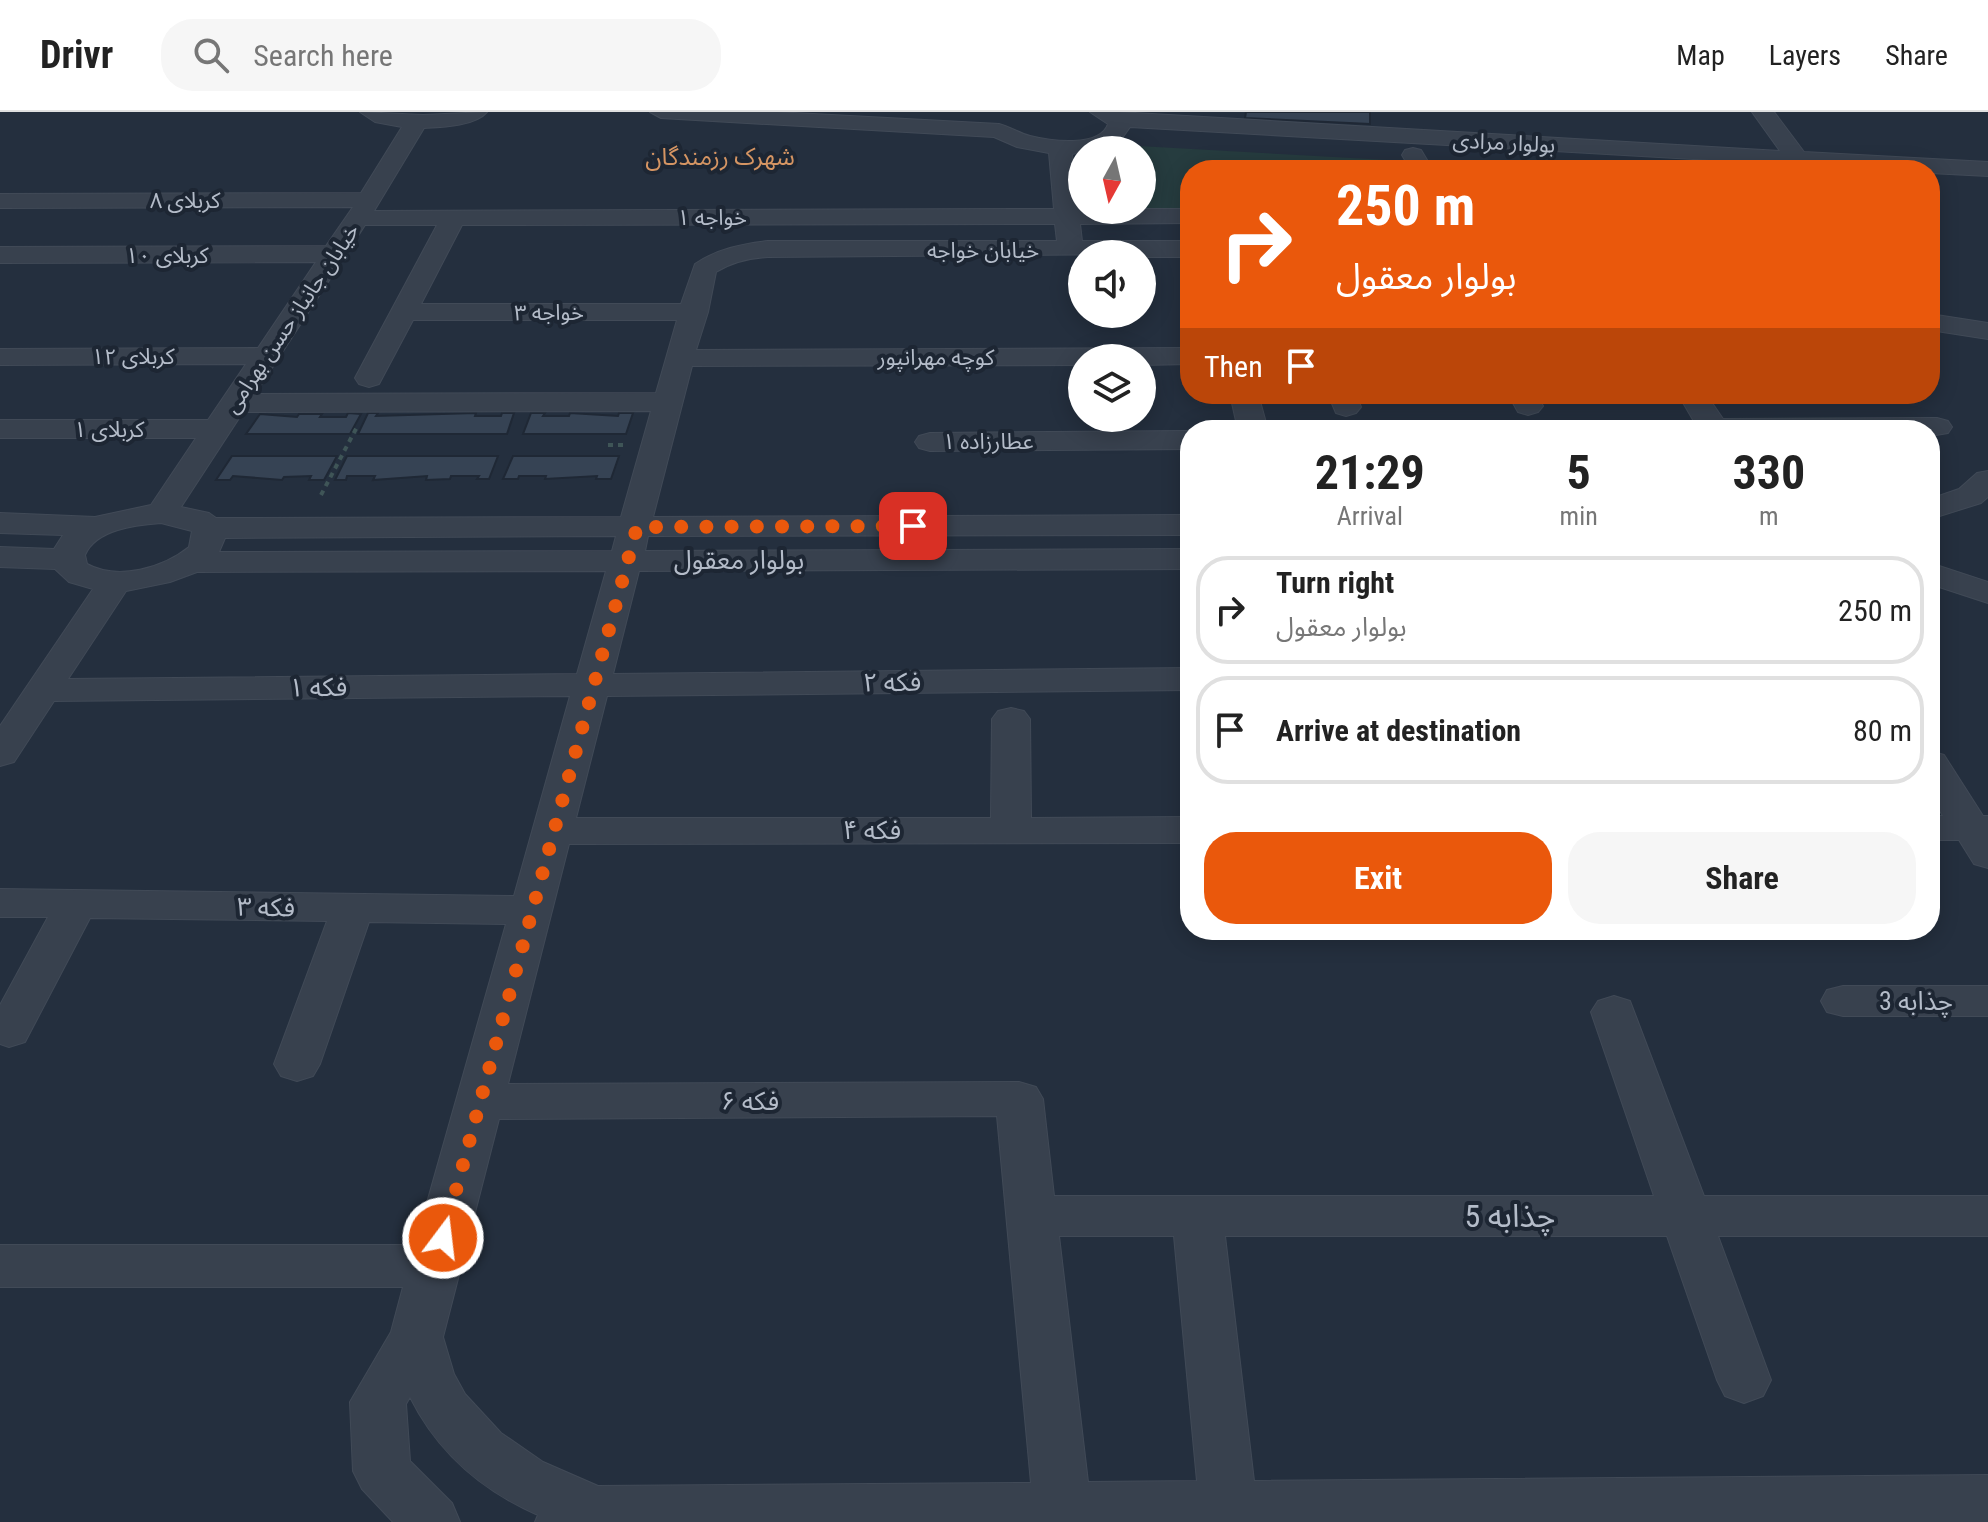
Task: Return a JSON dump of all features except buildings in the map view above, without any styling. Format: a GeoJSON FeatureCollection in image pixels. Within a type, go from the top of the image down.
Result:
{"type":"FeatureCollection","features":[{"type":"Feature","properties":{"kind":"street"},"geometry":{"type":"LineString","coordinates":[[371,112],[390,119],[417,121],[447,119],[476,112]]}},
{"type":"Feature","properties":{"kind":"street"},"geometry":{"type":"LineString","coordinates":[[661,112],[1007,119]]}},
{"type":"Feature","properties":{"kind":"street"},"geometry":{"type":"LineString","coordinates":[[968,112],[1007,119],[1028,144],[1060,147],[1090,145],[1110,123]]}},
{"type":"Feature","properties":{"kind":"street"},"geometry":{"type":"LineString","coordinates":[[1763,112],[1792,160]]}},
{"type":"Feature","properties":{"kind":"street","name":"خیابان جانباز حسن بهرامی"},"geometry":{"type":"LineString","coordinates":[[161,513],[364,209],[417,121]]}},
{"type":"Feature","properties":{"kind":"street","name":"بولوار مرادی"},"geometry":{"type":"LineString","coordinates":[[1110,123],[1727,160]]}},
{"type":"Feature","properties":{"kind":"street","name":"بولوار مرادی"},"geometry":{"type":"LineString","coordinates":[[1110,123],[1402,160]]}},
{"type":"Feature","properties":{"kind":"street","name":"خیابان خواجه"},"geometry":{"type":"LineString","coordinates":[[1060,147],[1069,240]]}},
{"type":"Feature","properties":{"kind":"street","name":"بولوار مرادی"},"geometry":{"type":"LineString","coordinates":[[1940,168],[1988,169]]}},
{"type":"Feature","properties":{"kind":"street"},"geometry":{"type":"LineString","coordinates":[[1940,185],[1988,188]]}},
{"type":"Feature","properties":{"kind":"street","name":"کربلای ۸"},"geometry":{"type":"LineString","coordinates":[[0,201],[364,209]]}},
{"type":"Feature","properties":{"kind":"street","name":"خواجه ۱"},"geometry":{"type":"LineString","coordinates":[[364,209],[453,218],[1180,216]]}},
{"type":"Feature","properties":{"kind":"street"},"geometry":{"type":"LineString","coordinates":[[369,378],[453,218]]}},
{"type":"Feature","properties":{"kind":"street","name":"خیابان خواجه"},"geometry":{"type":"LineString","coordinates":[[431,1522],[382,1471],[378,1402],[416,1337],[703,280],[733,265],[794,251],[1068,249]]}},
{"type":"Feature","properties":{"kind":"street"},"geometry":{"type":"LineString","coordinates":[[1156,249],[1180,249]]}},
{"type":"Feature","properties":{"kind":"street","name":"کربلای ۱۰"},"geometry":{"type":"LineString","coordinates":[[0,255],[334,254]]}},
{"type":"Feature","properties":{"kind":"street","name":"خواجه ۳"},"geometry":{"type":"LineString","coordinates":[[403,312],[695,312]]}},
{"type":"Feature","properties":{"kind":"street"},"geometry":{"type":"LineString","coordinates":[[1940,324],[1988,331]]}},
{"type":"Feature","properties":{"kind":"street","name":"کربلای ۱۲"},"geometry":{"type":"LineString","coordinates":[[0,357],[266,356]]}},
{"type":"Feature","properties":{"kind":"street","name":"کوچه مهرانپور"},"geometry":{"type":"LineString","coordinates":[[682,358],[1180,356]]}},
{"type":"Feature","properties":{"kind":"street"},"geometry":{"type":"LineString","coordinates":[[235,403],[670,402]]}},
{"type":"Feature","properties":{"kind":"street"},"geometry":{"type":"LineString","coordinates":[[1789,420],[1822,416],[1864,420]]}},
{"type":"Feature","properties":{"kind":"street","name":"کربلای ۱"},"geometry":{"type":"LineString","coordinates":[[0,429],[217,429]]}},
{"type":"Feature","properties":{"kind":"street","name":"عطارزاده ۱"},"geometry":{"type":"LineString","coordinates":[[930,442],[1180,440]]}},
{"type":"Feature","properties":{"kind":"street"},"geometry":{"type":"LineString","coordinates":[[1940,506],[1970,496],[1988,480]]}},
{"type":"Feature","properties":{"kind":"street"},"geometry":{"type":"LineString","coordinates":[[161,513],[190,517],[208,528],[208,545],[191,562],[156,576],[115,582],[81,576],[71,569],[67,560],[74,543],[97,527],[117,520],[161,513]]}},
{"type":"Feature","properties":{"kind":"street"},"geometry":{"type":"LineString","coordinates":[[0,523],[97,527]]}},
{"type":"Feature","properties":{"kind":"street","name":"بولوار معقول"},"geometry":{"type":"LineString","coordinates":[[191,562],[632,543],[1180,525]]}},
{"type":"Feature","properties":{"kind":"street","name":"بولوار معقول"},"geometry":{"type":"LineString","coordinates":[[208,528],[1180,559]]}},
{"type":"Feature","properties":{"kind":"street"},"geometry":{"type":"LineString","coordinates":[[0,557],[67,560]]}},
{"type":"Feature","properties":{"kind":"street"},"geometry":{"type":"LineString","coordinates":[[1940,576],[1988,593]]}},
{"type":"Feature","properties":{"kind":"street"},"geometry":{"type":"LineString","coordinates":[[0,754],[115,582]]}},
{"type":"Feature","properties":{"kind":"street","name":"فکه ۲"},"geometry":{"type":"LineString","coordinates":[[594,685],[1180,679]]}},
{"type":"Feature","properties":{"kind":"street","name":"فکه ۱"},"geometry":{"type":"LineString","coordinates":[[43,690],[594,685]]}},
{"type":"Feature","properties":{"kind":"street"},"geometry":{"type":"LineString","coordinates":[[1011,719],[1011,830]]}},
{"type":"Feature","properties":{"kind":"street"},"geometry":{"type":"LineString","coordinates":[[1940,777],[1982,837]]}},
{"type":"Feature","properties":{"kind":"street","name":"فکه ۴"},"geometry":{"type":"LineString","coordinates":[[554,831],[1180,830]]}},
{"type":"Feature","properties":{"kind":"street"},"geometry":{"type":"LineString","coordinates":[[1940,830],[1982,837]]}},
{"type":"Feature","properties":{"kind":"street","name":"فکه ۳"},"geometry":{"type":"LineString","coordinates":[[0,903],[532,910]]}},
{"type":"Feature","properties":{"kind":"street"},"geometry":{"type":"LineString","coordinates":[[9,1031],[76,904]]}},
{"type":"Feature","properties":{"kind":"street"},"geometry":{"type":"LineString","coordinates":[[297,1064],[353,908]]}},
{"type":"Feature","properties":{"kind":"street","name":"چذابه 3"},"geometry":{"type":"LineString","coordinates":[[1843,1001],[1988,1001]]}},
{"type":"Feature","properties":{"kind":"street"},"geometry":{"type":"LineString","coordinates":[[1614,1012],[1744,1380]]}},
{"type":"Feature","properties":{"kind":"street","name":"فکه ۶"},"geometry":{"type":"LineString","coordinates":[[480,1102],[1019,1099],[1031,1216]]}},
{"type":"Feature","properties":{"kind":"street"},"geometry":{"type":"LineString","coordinates":[[1031,1216],[1062,1508]]}},
{"type":"Feature","properties":{"kind":"street","name":"چذابه 5"},"geometry":{"type":"LineString","coordinates":[[1031,1216],[1988,1216]]}},
{"type":"Feature","properties":{"kind":"street"},"geometry":{"type":"LineString","coordinates":[[1197,1216],[1229,1515]]}},
{"type":"Feature","properties":{"kind":"street"},"geometry":{"type":"LineString","coordinates":[[0,1266],[435,1266]]}},
{"type":"Feature","properties":{"kind":"street"},"geometry":{"type":"LineString","coordinates":[[416,1337],[430,1383],[456,1425],[493,1463],[581,1517],[1062,1508],[1229,1515],[1988,1501]]}},
{"type":"Feature","properties":{"kind":"path"},"geometry":{"type":"LineString","coordinates":[[321,495],[361,422]]}},
{"type":"Feature","properties":{"kind":"green space"},"geometry":{"type":"Polygon","coordinates":[[[1156,147],[1387,160],[1180,160],[1180,212],[1156,211],[1156,147]]]}},
{"type":"Feature","properties":{"kind":"district","name":"شهرک رزمندگان"},"geometry":{"type":"Point","coordinates":[720,157]}},
{"type":"Feature","properties":{"kind":"route"},"geometry":{"type":"LineString","coordinates":[[443,1238],[637,527],[913,526]]}}]}
